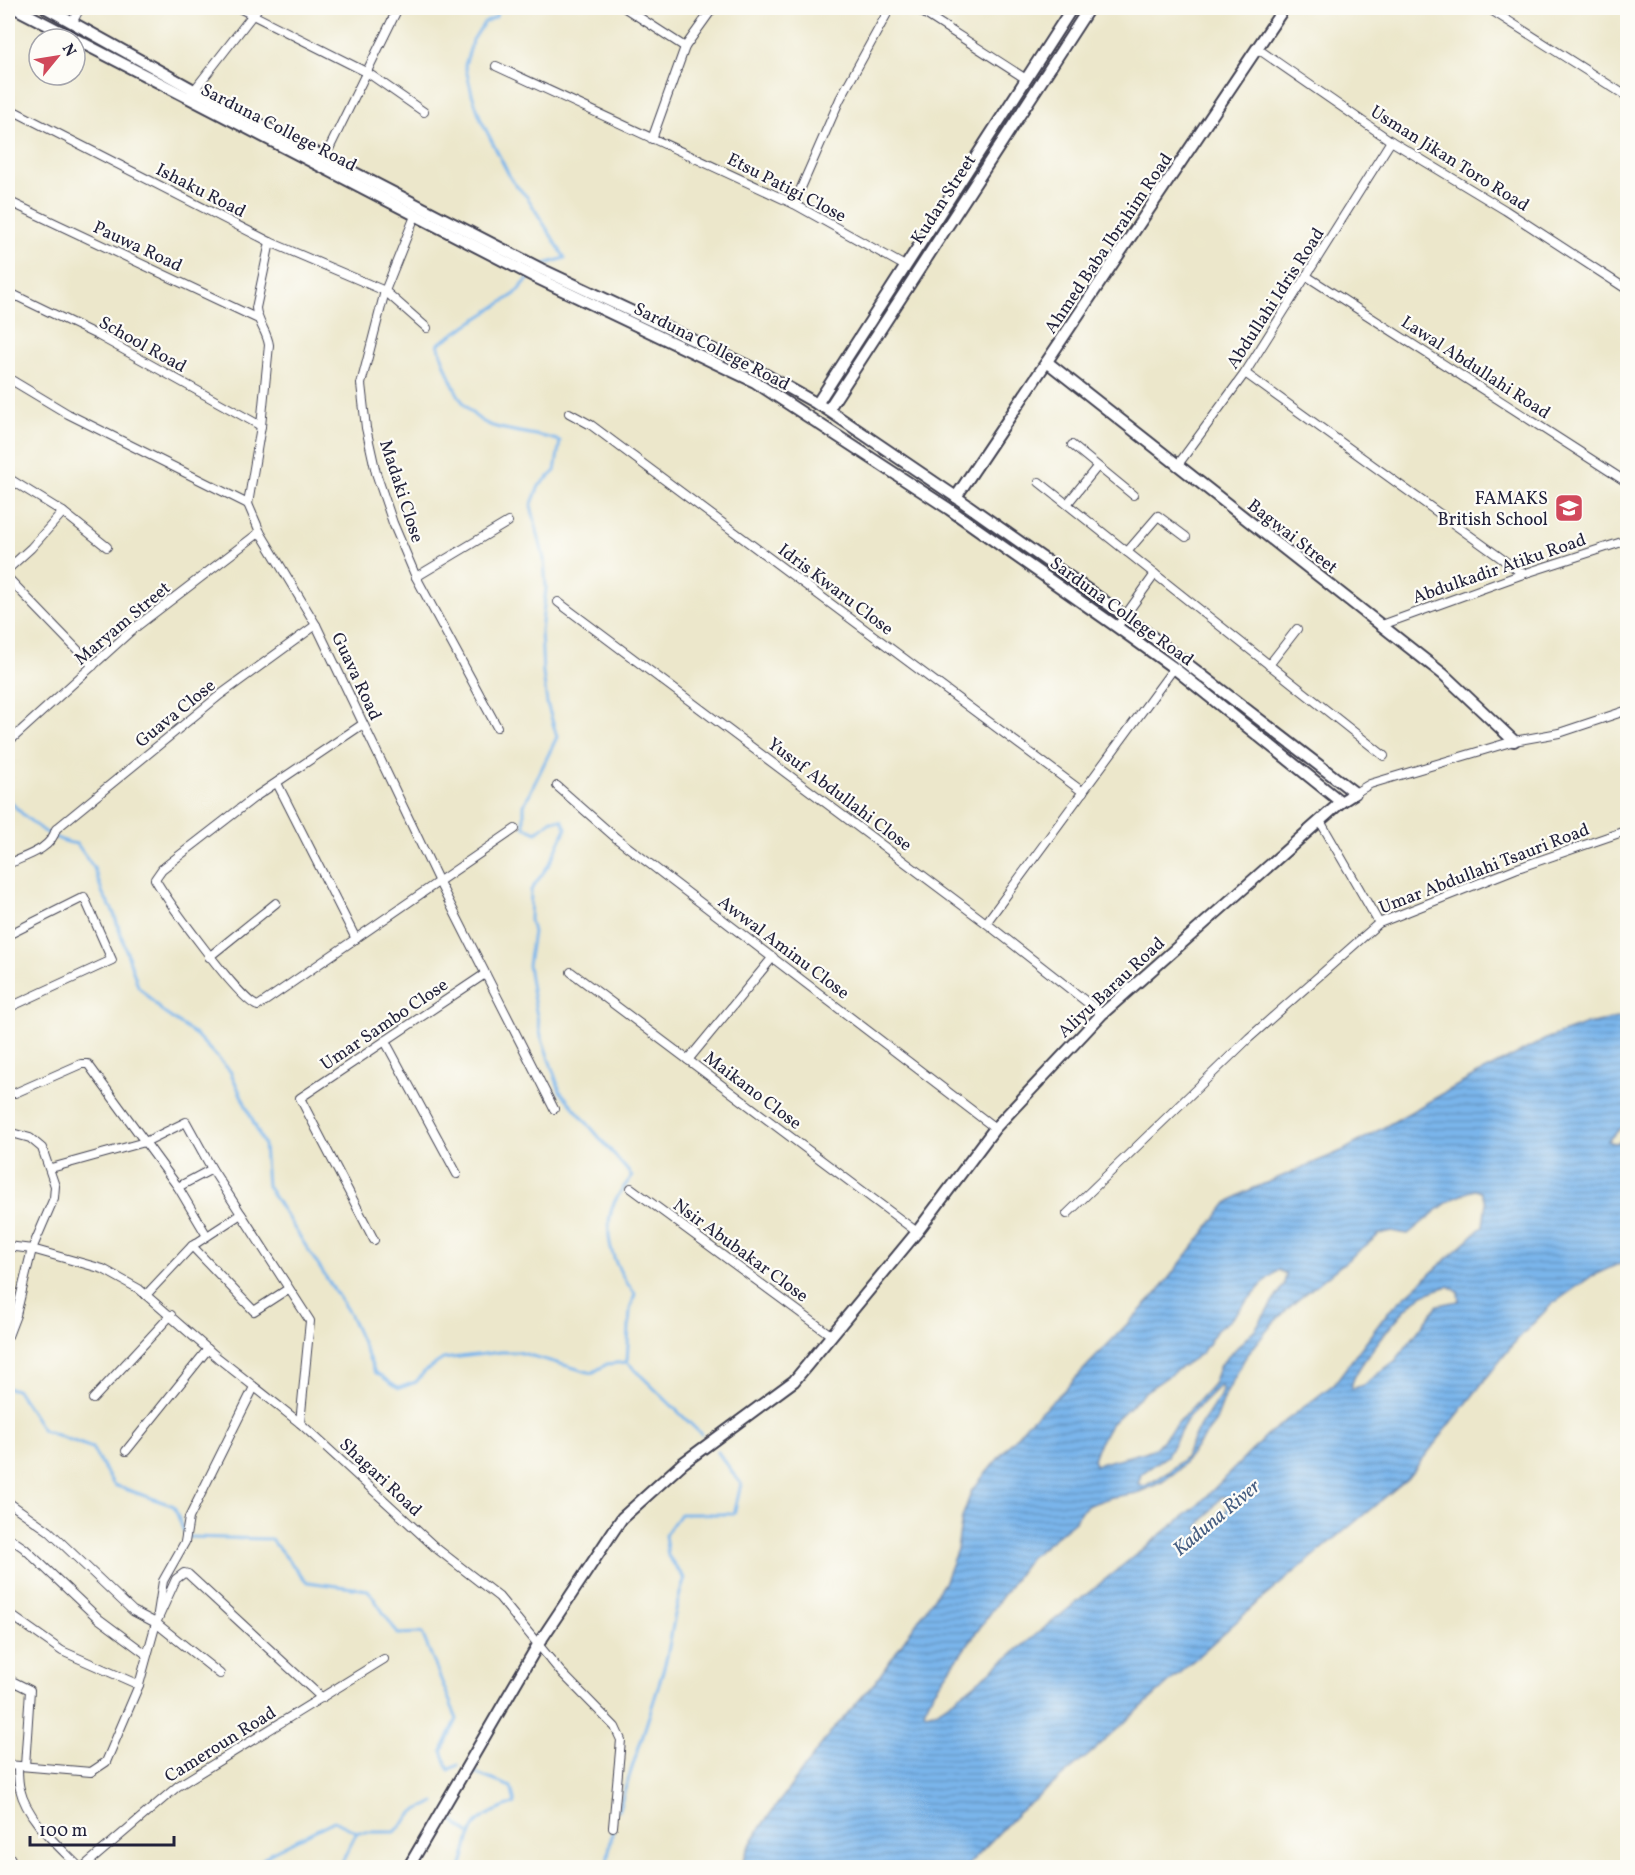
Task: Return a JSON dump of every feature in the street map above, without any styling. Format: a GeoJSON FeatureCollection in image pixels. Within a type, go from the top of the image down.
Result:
{"type":"FeatureCollection","features":[{"type":"Feature","properties":{"kind":"street","name":"Sarduna College Road"},"geometry":{"type":"LineString","coordinates":[[15,8],[191,95],[325,157],[539,274],[765,388],[949,509],[1118,627],[1174,668],[1341,802]]}},
{"type":"Feature","properties":{"kind":"street","name":"Sarduna College Road"},"geometry":{"type":"LineString","coordinates":[[46,8],[73,21],[191,95],[415,216],[523,265]]}},
{"type":"Feature","properties":{"kind":"street"},"geometry":{"type":"LineString","coordinates":[[73,21],[80,8]]}},
{"type":"Feature","properties":{"kind":"street"},"geometry":{"type":"LineString","coordinates":[[239,8],[255,11],[368,73],[424,112]]}},
{"type":"Feature","properties":{"kind":"street"},"geometry":{"type":"LineString","coordinates":[[325,157],[398,8]]}},
{"type":"Feature","properties":{"kind":"street"},"geometry":{"type":"LineString","coordinates":[[626,8],[685,47]]}},
{"type":"Feature","properties":{"kind":"street"},"geometry":{"type":"LineString","coordinates":[[652,139],[685,47],[712,8]]}},
{"type":"Feature","properties":{"kind":"street"},"geometry":{"type":"LineString","coordinates":[[794,204],[840,99],[890,8]]}},
{"type":"Feature","properties":{"kind":"street"},"geometry":{"type":"LineString","coordinates":[[916,8],[1026,79]]}},
{"type":"Feature","properties":{"kind":"street"},"geometry":{"type":"LineString","coordinates":[[817,404],[1072,8]]}},
{"type":"Feature","properties":{"kind":"street","name":"Kudan Street"},"geometry":{"type":"LineString","coordinates":[[828,410],[1089,8]]}},
{"type":"Feature","properties":{"kind":"street","name":"Ahmed Baba Ibrahim Road"},"geometry":{"type":"LineString","coordinates":[[956,496],[1284,8]]}},
{"type":"Feature","properties":{"kind":"street"},"geometry":{"type":"LineString","coordinates":[[1488,8],[1628,97]]}},
{"type":"Feature","properties":{"kind":"street"},"geometry":{"type":"LineString","coordinates":[[191,95],[255,11]]}},
{"type":"Feature","properties":{"kind":"street","name":"Usman Jikan Toro Road"},"geometry":{"type":"LineString","coordinates":[[1258,49],[1391,141],[1505,210],[1628,290]]}},
{"type":"Feature","properties":{"kind":"street","name":"Etsu Patigi Close"},"geometry":{"type":"LineString","coordinates":[[496,66],[794,204],[904,267]]}},
{"type":"Feature","properties":{"kind":"street","name":"Ishaku Road"},"geometry":{"type":"LineString","coordinates":[[8,108],[270,242],[386,291],[427,328]]}},
{"type":"Feature","properties":{"kind":"street","name":"Abdullahi Idris Road"},"geometry":{"type":"LineString","coordinates":[[1177,466],[1245,373],[1308,277],[1391,141]]}},
{"type":"Feature","properties":{"kind":"street","name":"Pauwa Road"},"geometry":{"type":"LineString","coordinates":[[8,201],[256,318]]}},
{"type":"Feature","properties":{"kind":"street","name":"Madaki Close"},"geometry":{"type":"LineString","coordinates":[[415,216],[386,291],[361,384],[366,428],[376,473],[393,523],[416,577],[497,727]]}},
{"type":"Feature","properties":{"kind":"street"},"geometry":{"type":"LineString","coordinates":[[8,378],[68,414],[248,504],[261,426],[269,345],[268,335],[256,318],[256,308],[270,242]]}},
{"type":"Feature","properties":{"kind":"street","name":"Sarduna College Road"},"geometry":{"type":"LineString","coordinates":[[539,274],[759,371],[828,410],[956,496],[1125,616],[1355,793]]}},
{"type":"Feature","properties":{"kind":"street","name":"Lawal Abdullahi Road"},"geometry":{"type":"LineString","coordinates":[[1308,277],[1628,483]]}},
{"type":"Feature","properties":{"kind":"street","name":"School Road"},"geometry":{"type":"LineString","coordinates":[[8,294],[99,336],[261,426]]}},
{"type":"Feature","properties":{"kind":"street","name":"Bagwai Street"},"geometry":{"type":"LineString","coordinates":[[1047,362],[1443,674],[1514,741]]}},
{"type":"Feature","properties":{"kind":"street"},"geometry":{"type":"LineString","coordinates":[[1245,373],[1523,574]]}},
{"type":"Feature","properties":{"kind":"street","name":"Idris Kwaru Close"},"geometry":{"type":"LineString","coordinates":[[569,413],[591,425],[1083,792]]}},
{"type":"Feature","properties":{"kind":"street"},"geometry":{"type":"LineString","coordinates":[[1072,445],[1133,495]]}},
{"type":"Feature","properties":{"kind":"street"},"geometry":{"type":"LineString","coordinates":[[1067,504],[1097,467]]}},
{"type":"Feature","properties":{"kind":"street"},"geometry":{"type":"LineString","coordinates":[[8,478],[63,512],[107,547]]}},
{"type":"Feature","properties":{"kind":"street"},"geometry":{"type":"LineString","coordinates":[[1038,482],[1384,756]]}},
{"type":"Feature","properties":{"kind":"street","name":"Guava Road"},"geometry":{"type":"LineString","coordinates":[[248,504],[260,532],[316,625],[439,882],[554,1109]]}},
{"type":"Feature","properties":{"kind":"street"},"geometry":{"type":"LineString","coordinates":[[8,569],[31,548],[63,512]]}},
{"type":"Feature","properties":{"kind":"street"},"geometry":{"type":"LineString","coordinates":[[1127,552],[1158,516],[1186,537]]}},
{"type":"Feature","properties":{"kind":"street"},"geometry":{"type":"LineString","coordinates":[[416,577],[508,522]]}},
{"type":"Feature","properties":{"kind":"street","name":"Maryam Street"},"geometry":{"type":"LineString","coordinates":[[8,739],[15,737],[132,630],[260,532]]}},
{"type":"Feature","properties":{"kind":"street","name":"Abdulkadir Atiku Road"},"geometry":{"type":"LineString","coordinates":[[1382,625],[1523,574],[1628,540]]}},
{"type":"Feature","properties":{"kind":"street"},"geometry":{"type":"LineString","coordinates":[[1118,627],[1155,574]]}},
{"type":"Feature","properties":{"kind":"street"},"geometry":{"type":"LineString","coordinates":[[8,578],[93,666]]}},
{"type":"Feature","properties":{"kind":"street","name":"Yusuf Abdullahi Close"},"geometry":{"type":"LineString","coordinates":[[558,602],[986,923],[1102,1014]]}},
{"type":"Feature","properties":{"kind":"street","name":"Guava Close"},"geometry":{"type":"LineString","coordinates":[[8,864],[46,846],[56,830],[220,695],[316,625]]}},
{"type":"Feature","properties":{"kind":"street"},"geometry":{"type":"LineString","coordinates":[[1269,665],[1297,629]]}},
{"type":"Feature","properties":{"kind":"street"},"geometry":{"type":"LineString","coordinates":[[986,923],[1174,668]]}},
{"type":"Feature","properties":{"kind":"street"},"geometry":{"type":"LineString","coordinates":[[1355,793],[1370,784],[1514,741],[1559,732],[1628,710]]}},
{"type":"Feature","properties":{"kind":"street"},"geometry":{"type":"LineString","coordinates":[[363,724],[277,783],[162,869],[155,879],[209,957],[224,971],[251,1004],[258,1006],[515,829]]}},
{"type":"Feature","properties":{"kind":"street"},"geometry":{"type":"LineString","coordinates":[[277,783],[356,939]]}},
{"type":"Feature","properties":{"kind":"street","name":"Awwal Aminu Close"},"geometry":{"type":"LineString","coordinates":[[557,786],[616,838],[995,1128]]}},
{"type":"Feature","properties":{"kind":"street","name":"Aliyu Barau Road"},"geometry":{"type":"LineString","coordinates":[[408,1868],[539,1643],[622,1518],[683,1463],[794,1381],[917,1232],[995,1128],[1102,1014],[1341,802],[1355,793]]}},
{"type":"Feature","properties":{"kind":"street"},"geometry":{"type":"LineString","coordinates":[[1320,821],[1378,923]]}},
{"type":"Feature","properties":{"kind":"street","name":"Umar Abdullahi Tsauri Road"},"geometry":{"type":"LineString","coordinates":[[1067,1214],[1249,1038],[1378,923],[1515,869],[1628,830]]}},
{"type":"Feature","properties":{"kind":"street"},"geometry":{"type":"LineString","coordinates":[[8,935],[84,897],[112,960],[8,1008]]}},
{"type":"Feature","properties":{"kind":"street"},"geometry":{"type":"LineString","coordinates":[[209,957],[276,903]]}},
{"type":"Feature","properties":{"kind":"street"},"geometry":{"type":"LineString","coordinates":[[687,1060],[772,957]]}},
{"type":"Feature","properties":{"kind":"street","name":"Maikano Close"},"geometry":{"type":"LineString","coordinates":[[571,972],[917,1232]]}},
{"type":"Feature","properties":{"kind":"street","name":"Umar Sambo Close"},"geometry":{"type":"LineString","coordinates":[[374,1240],[300,1098],[485,974]]}},
{"type":"Feature","properties":{"kind":"street"},"geometry":{"type":"LineString","coordinates":[[385,1041],[457,1174]]}},
{"type":"Feature","properties":{"kind":"street"},"geometry":{"type":"LineString","coordinates":[[8,1093],[15,1093],[81,1064],[88,1064],[178,1187],[207,1236]]}},
{"type":"Feature","properties":{"kind":"street"},"geometry":{"type":"LineString","coordinates":[[51,1168],[145,1142],[186,1122],[212,1169],[310,1322],[300,1423]]}},
{"type":"Feature","properties":{"kind":"street"},"geometry":{"type":"LineString","coordinates":[[8,1132],[37,1142],[51,1168],[55,1186],[54,1198],[33,1249],[16,1315],[8,1336]]}},
{"type":"Feature","properties":{"kind":"street"},"geometry":{"type":"LineString","coordinates":[[178,1187],[212,1169]]}},
{"type":"Feature","properties":{"kind":"street","name":"Nsir Abubakar Close"},"geometry":{"type":"LineString","coordinates":[[631,1188],[832,1336]]}},
{"type":"Feature","properties":{"kind":"street"},"geometry":{"type":"LineString","coordinates":[[146,1295],[192,1246],[241,1214],[243,1217]]}},
{"type":"Feature","properties":{"kind":"street","name":"Shagari Road"},"geometry":{"type":"LineString","coordinates":[[8,1246],[33,1249],[103,1269],[146,1295],[208,1349],[300,1423],[436,1548],[499,1597],[560,1671],[615,1727],[621,1740],[613,1827]]}},
{"type":"Feature","properties":{"kind":"street"},"geometry":{"type":"LineString","coordinates":[[192,1246],[254,1311],[288,1289]]}},
{"type":"Feature","properties":{"kind":"street"},"geometry":{"type":"LineString","coordinates":[[93,1399],[171,1315]]}},
{"type":"Feature","properties":{"kind":"street"},"geometry":{"type":"LineString","coordinates":[[126,1451],[208,1349]]}},
{"type":"Feature","properties":{"kind":"street"},"geometry":{"type":"LineString","coordinates":[[156,1623],[163,1581],[185,1541],[189,1518],[254,1387]]}},
{"type":"Feature","properties":{"kind":"street"},"geometry":{"type":"LineString","coordinates":[[8,1502],[49,1531],[133,1611],[156,1623],[220,1674]]}},
{"type":"Feature","properties":{"kind":"street"},"geometry":{"type":"LineString","coordinates":[[8,1537],[24,1548],[99,1619],[146,1654]]}},
{"type":"Feature","properties":{"kind":"street"},"geometry":{"type":"LineString","coordinates":[[8,1765],[91,1772],[101,1768],[106,1762],[139,1685],[156,1623],[179,1574],[188,1574],[322,1698]]}},
{"type":"Feature","properties":{"kind":"street"},"geometry":{"type":"LineString","coordinates":[[8,1613],[62,1651],[139,1685]]}},
{"type":"Feature","properties":{"kind":"street","name":"Cameroun Road"},"geometry":{"type":"LineString","coordinates":[[81,1868],[178,1786],[384,1659]]}},
{"type":"Feature","properties":{"kind":"street"},"geometry":{"type":"LineString","coordinates":[[8,1679],[30,1690],[20,1790],[27,1805],[45,1830],[81,1868]]}},
{"type":"Feature","properties":{"kind":"street"},"geometry":{"type":"LineString","coordinates":[[8,1854],[16,1868]]}},
{"type":"Feature","properties":{"kind":"water"},"geometry":{"type":"Polygon","coordinates":[[[1627,1016],[1627,1123],[1607,1141],[1614,1143],[1627,1139],[1627,1260],[1592,1276],[1551,1305],[1514,1343],[1407,1479],[1258,1602],[1091,1753],[1017,1814],[966,1867],[741,1867],[748,1848],[762,1825],[830,1733],[876,1681],[944,1583],[957,1549],[962,1518],[972,1490],[1027,1424],[1062,1392],[1158,1292],[1227,1203],[1245,1192],[1344,1150],[1474,1076],[1548,1038],[1587,1024],[1627,1016]],[[1475,1190],[1457,1197],[1408,1234],[1391,1231],[1380,1234],[1294,1303],[1273,1323],[1245,1358],[1226,1394],[1215,1423],[1178,1470],[1162,1482],[1137,1493],[1112,1497],[1089,1505],[1080,1512],[1075,1521],[1030,1558],[932,1694],[924,1711],[926,1714],[936,1711],[967,1690],[1198,1505],[1267,1435],[1334,1384],[1388,1312],[1483,1226],[1486,1202],[1481,1192],[1475,1190]],[[1279,1270],[1267,1279],[1230,1320],[1217,1330],[1202,1353],[1145,1392],[1110,1425],[1097,1448],[1093,1459],[1095,1465],[1155,1448],[1213,1384],[1220,1365],[1256,1328],[1284,1285],[1286,1274],[1279,1270]],[[1449,1286],[1431,1291],[1415,1300],[1377,1344],[1358,1371],[1352,1389],[1363,1385],[1396,1360],[1438,1305],[1459,1301],[1458,1292],[1449,1286]],[[1220,1385],[1189,1416],[1167,1456],[1141,1474],[1138,1484],[1145,1486],[1167,1473],[1185,1457],[1196,1432],[1220,1396],[1222,1389],[1220,1385]],[[1222,1496],[1197,1528],[1200,1532],[1211,1528],[1221,1520],[1227,1509],[1226,1497],[1222,1496]]]}},
{"type":"Feature","properties":{"kind":"waterway"},"geometry":{"type":"LineString","coordinates":[[498,8],[496,17],[484,23],[473,40],[465,65],[481,120],[512,181],[527,197],[565,258],[542,265]]}},
{"type":"Feature","properties":{"kind":"waterway"},"geometry":{"type":"LineString","coordinates":[[529,278],[515,294],[438,344],[446,369],[458,394],[474,415],[496,427],[560,441],[555,471],[539,486],[531,506],[544,559],[546,588],[541,631],[543,673],[547,703],[557,737],[524,805],[524,827],[537,832],[552,820],[562,820],[566,828],[550,863],[531,890],[530,920],[533,932],[528,965],[541,1036],[560,1091],[632,1176],[613,1204],[609,1220],[613,1254],[622,1275],[635,1294],[630,1310],[627,1362],[701,1434]]}},
{"type":"Feature","properties":{"kind":"waterway"},"geometry":{"type":"LineString","coordinates":[[8,799],[30,821],[48,833],[77,844],[94,868],[103,894],[113,911],[138,986],[164,1013],[196,1035],[230,1071],[264,1145],[267,1186],[349,1313],[375,1372],[399,1388],[416,1382],[425,1371],[443,1359],[501,1352],[518,1352],[592,1373],[607,1364],[627,1362]]}},
{"type":"Feature","properties":{"kind":"waterway"},"geometry":{"type":"LineString","coordinates":[[8,1388],[17,1390],[43,1430],[92,1448],[114,1485],[174,1506],[184,1532]]}},
{"type":"Feature","properties":{"kind":"waterway"},"geometry":{"type":"LineString","coordinates":[[618,1811],[661,1679],[678,1599],[685,1579],[668,1556],[665,1535],[680,1514],[734,1514],[741,1484],[717,1451]]}},
{"type":"Feature","properties":{"kind":"waterway"},"geometry":{"type":"LineString","coordinates":[[187,1537],[271,1539],[307,1582],[368,1590],[398,1634],[422,1633],[457,1719],[442,1751],[449,1770],[458,1765]]}},
{"type":"Feature","properties":{"kind":"waterway"},"geometry":{"type":"LineString","coordinates":[[461,1868],[475,1825],[488,1815],[515,1803],[511,1787],[472,1772]]}},
{"type":"Feature","properties":{"kind":"waterway"},"geometry":{"type":"LineString","coordinates":[[252,1868],[272,1852],[334,1821],[357,1832],[395,1832],[415,1811],[435,1802]]}},
{"type":"Feature","properties":{"kind":"waterway"},"geometry":{"type":"LineString","coordinates":[[448,1810],[456,1824],[468,1833]]}},
{"type":"Feature","properties":{"kind":"waterway"},"geometry":{"type":"LineString","coordinates":[[606,1868],[613,1828]]}},
{"type":"Feature","properties":{"kind":"waterway"},"geometry":{"type":"LineString","coordinates":[[339,1868],[357,1832]]}},
{"type":"Feature","properties":{"kind":"place","name":"FAMAKS British School"},"geometry":{"type":"Point","coordinates":[1569,508]}},
{"type":"Feature","properties":{"kind":"water label","name":"Kaduna River"},"geometry":{"type":"Point","coordinates":[1216,1517]}}]}
